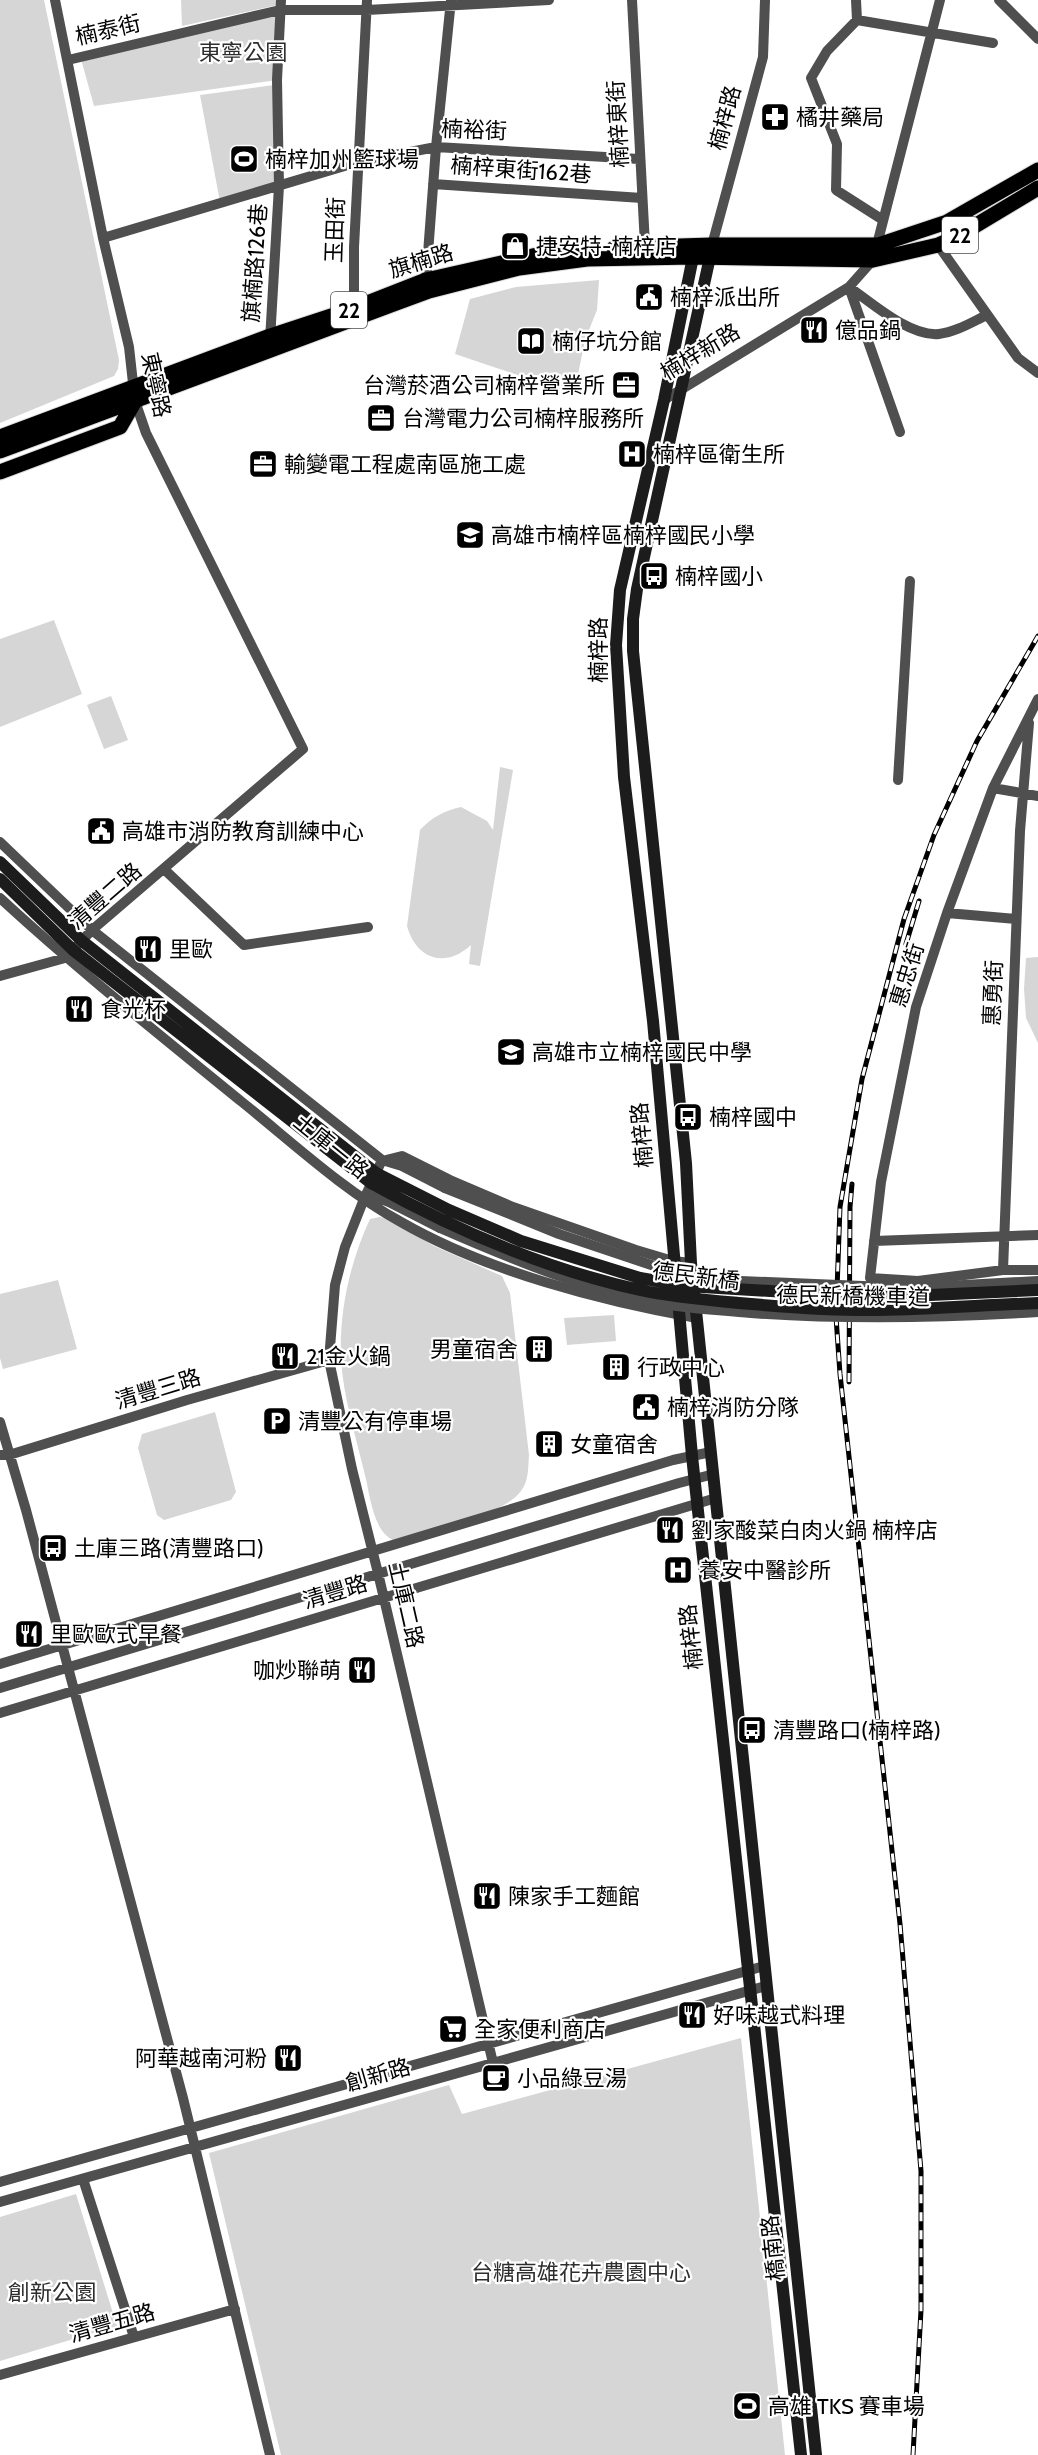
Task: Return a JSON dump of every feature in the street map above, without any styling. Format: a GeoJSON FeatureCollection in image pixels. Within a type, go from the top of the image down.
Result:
{"type":"FeatureCollection","features":[{"type":"Feature","properties":{"kind":"main road","name":"22"},"geometry":{"type":"LineString","coordinates":[[878,245],[947,222],[1038,170]]}},
{"type":"Feature","properties":{"kind":"main road","name":"22"},"geometry":{"type":"LineString","coordinates":[[873,260],[938,244],[958,236],[1038,188]]}},
{"type":"Feature","properties":{"kind":"main road","name":"旗楠路"},"geometry":{"type":"LineString","coordinates":[[0,451],[134,394],[428,286],[546,253],[645,245],[873,260]]}},
{"type":"Feature","properties":{"kind":"main road","name":"旗楠路"},"geometry":{"type":"LineString","coordinates":[[428,286],[519,268],[587,259],[693,256],[712,251],[878,245]]}},
{"type":"Feature","properties":{"kind":"main road","name":"旗楠路"},"geometry":{"type":"LineString","coordinates":[[0,437],[134,394]]}},
{"type":"Feature","properties":{"kind":"main road"},"geometry":{"type":"LineString","coordinates":[[0,472],[120,427],[134,394]]}},
{"type":"Feature","properties":{"kind":"street","name":"東寧路"},"geometry":{"type":"LineString","coordinates":[[56,0],[103,238],[129,346],[134,394],[146,433],[303,749]]}},
{"type":"Feature","properties":{"kind":"street","name":"楠泰街"},"geometry":{"type":"LineString","coordinates":[[68,60],[280,5],[549,0]]}},
{"type":"Feature","properties":{"kind":"street","name":"楠梓東街"},"geometry":{"type":"LineString","coordinates":[[632,0],[645,245]]}},
{"type":"Feature","properties":{"kind":"street","name":"楠梓路"},"geometry":{"type":"LineString","coordinates":[[765,0],[763,57],[712,251],[637,590],[633,619],[633,651],[686,1163],[691,1263],[771,2037]]}},
{"type":"Feature","properties":{"kind":"street"},"geometry":{"type":"LineString","coordinates":[[856,0],[857,20],[827,51],[811,78],[837,144],[836,190],[883,220]]}},
{"type":"Feature","properties":{"kind":"street"},"geometry":{"type":"LineString","coordinates":[[873,260],[940,0]]}},
{"type":"Feature","properties":{"kind":"street"},"geometry":{"type":"LineString","coordinates":[[999,0],[1038,39]]}},
{"type":"Feature","properties":{"kind":"street"},"geometry":{"type":"LineString","coordinates":[[428,286],[436,147],[451,3]]}},
{"type":"Feature","properties":{"kind":"street","name":"旗楠路126巷"},"geometry":{"type":"LineString","coordinates":[[271,343],[279,186],[280,5]]}},
{"type":"Feature","properties":{"kind":"street","name":"玉田街"},"geometry":{"type":"LineString","coordinates":[[354,313],[358,162],[367,5]]}},
{"type":"Feature","properties":{"kind":"street"},"geometry":{"type":"LineString","coordinates":[[857,20],[993,43]]}},
{"type":"Feature","properties":{"kind":"street","name":"楠裕街"},"geometry":{"type":"LineString","coordinates":[[103,238],[358,162],[436,147],[639,159]]}},
{"type":"Feature","properties":{"kind":"street","name":"楠梓東街162巷"},"geometry":{"type":"LineString","coordinates":[[433,184],[642,198]]}},
{"type":"Feature","properties":{"kind":"street"},"geometry":{"type":"LineString","coordinates":[[938,244],[1018,358],[1038,373]]}},
{"type":"Feature","properties":{"kind":"street","name":"楠梓路"},"geometry":{"type":"LineString","coordinates":[[693,256],[664,400],[620,590],[615,645],[624,777],[654,1033],[692,1456],[756,2038]]}},
{"type":"Feature","properties":{"kind":"street","name":"楠梓新路"},"geometry":{"type":"LineString","coordinates":[[664,400],[849,287],[873,260]]}},
{"type":"Feature","properties":{"kind":"street"},"geometry":{"type":"LineString","coordinates":[[849,287],[910,328],[928,334],[950,332],[987,315]]}},
{"type":"Feature","properties":{"kind":"street"},"geometry":{"type":"LineString","coordinates":[[849,287],[900,432]]}},
{"type":"Feature","properties":{"kind":"street"},"geometry":{"type":"LineString","coordinates":[[898,780],[910,581]]}},
{"type":"Feature","properties":{"kind":"street","name":"惠忠街"},"geometry":{"type":"LineString","coordinates":[[1003,1270],[918,1281],[870,1278],[881,1182],[916,1007],[993,788],[1038,699]]}},
{"type":"Feature","properties":{"kind":"street","name":"惠勇街"},"geometry":{"type":"LineString","coordinates":[[1003,1270],[1016,919],[1029,717]]}},
{"type":"Feature","properties":{"kind":"street","name":"清豐二路"},"geometry":{"type":"LineString","coordinates":[[0,976],[73,950],[92,930],[303,749]]}},
{"type":"Feature","properties":{"kind":"street"},"geometry":{"type":"LineString","coordinates":[[993,788],[1038,795]]}},
{"type":"Feature","properties":{"kind":"street","name":"土庫一路"},"geometry":{"type":"LineString","coordinates":[[0,842],[92,930],[382,1160],[402,1156],[513,1207],[636,1250],[673,1261],[691,1263]]}},
{"type":"Feature","properties":{"kind":"street","name":"土庫一路"},"geometry":{"type":"LineString","coordinates":[[0,862],[73,950]]}},
{"type":"Feature","properties":{"kind":"street"},"geometry":{"type":"LineString","coordinates":[[164,869],[244,945],[368,927]]}},
{"type":"Feature","properties":{"kind":"street","name":"土庫一路"},"geometry":{"type":"LineString","coordinates":[[0,879],[73,950],[364,1199],[437,1241],[484,1260],[585,1292],[697,1318]]}},
{"type":"Feature","properties":{"kind":"street","name":"土庫一路"},"geometry":{"type":"LineString","coordinates":[[0,898],[73,950],[373,1178]]}},
{"type":"Feature","properties":{"kind":"street"},"geometry":{"type":"LineString","coordinates":[[947,914],[1016,919]]}},
{"type":"Feature","properties":{"kind":"street","name":"土庫二路"},"geometry":{"type":"LineString","coordinates":[[382,1160],[345,1247],[335,1285],[328,1360],[493,2063]]}},
{"type":"Feature","properties":{"kind":"street","name":"德民新橋機車道"},"geometry":{"type":"LineString","coordinates":[[382,1160],[402,1166],[445,1188],[558,1234],[678,1274],[717,1280],[910,1288],[1038,1281]]}},
{"type":"Feature","properties":{"kind":"street","name":"德民新橋"},"geometry":{"type":"LineString","coordinates":[[373,1178],[521,1241],[640,1278],[686,1286],[835,1296],[887,1297],[1038,1290]]}},
{"type":"Feature","properties":{"kind":"street","name":"德民新橋"},"geometry":{"type":"LineString","coordinates":[[373,1178],[475,1236],[595,1278],[640,1290],[699,1299],[866,1310],[1038,1303]]}},
{"type":"Feature","properties":{"kind":"street","name":"德民新橋機車道"},"geometry":{"type":"LineString","coordinates":[[364,1199],[374,1196],[440,1228],[548,1272],[596,1288],[665,1304],[788,1316],[862,1318],[952,1317],[1038,1312]]}},
{"type":"Feature","properties":{"kind":"street"},"geometry":{"type":"LineString","coordinates":[[874,1241],[1038,1235]]}},
{"type":"Feature","properties":{"kind":"street"},"geometry":{"type":"LineString","coordinates":[[1003,1270],[1038,1270]]}},
{"type":"Feature","properties":{"kind":"street","name":"清豐三路"},"geometry":{"type":"LineString","coordinates":[[5,1455],[328,1360]]}},
{"type":"Feature","properties":{"kind":"street"},"geometry":{"type":"LineString","coordinates":[[0,1422],[5,1455],[68,1667],[195,2147],[270,2455]]}},
{"type":"Feature","properties":{"kind":"street","name":"清豐路"},"geometry":{"type":"LineString","coordinates":[[0,1664],[711,1452]]}},
{"type":"Feature","properties":{"kind":"street","name":"清豐路"},"geometry":{"type":"LineString","coordinates":[[0,1688],[714,1474]]}},
{"type":"Feature","properties":{"kind":"street","name":"清豐路"},"geometry":{"type":"LineString","coordinates":[[0,1713],[716,1498]]}},
{"type":"Feature","properties":{"kind":"street","name":"創新路"},"geometry":{"type":"LineString","coordinates":[[0,2182],[764,1966]]}},
{"type":"Feature","properties":{"kind":"street","name":"創新路"},"geometry":{"type":"LineString","coordinates":[[0,2202],[766,1986]]}},
{"type":"Feature","properties":{"kind":"street","name":"橋南路"},"geometry":{"type":"LineString","coordinates":[[771,2037],[816,2455]]}},
{"type":"Feature","properties":{"kind":"street","name":"橋南路"},"geometry":{"type":"LineString","coordinates":[[756,2038],[801,2455]]}},
{"type":"Feature","properties":{"kind":"street"},"geometry":{"type":"LineString","coordinates":[[83,2179],[134,2337]]}},
{"type":"Feature","properties":{"kind":"street","name":"清豐五路"},"geometry":{"type":"LineString","coordinates":[[0,2375],[235,2309]]}},
{"type":"Feature","properties":{"kind":"green space"},"geometry":{"type":"Polygon","coordinates":[[[0,0],[44,0],[119,360],[114,376],[0,423],[0,0]]]}},
{"type":"Feature","properties":{"kind":"green space"},"geometry":{"type":"Polygon","coordinates":[[[181,0],[278,0],[278,5],[182,26],[181,0]]]}},
{"type":"Feature","properties":{"kind":"green space","name":"東寧公園"},"geometry":{"type":"Polygon","coordinates":[[[280,10],[277,80],[94,106],[81,59],[280,10]]]}},
{"type":"Feature","properties":{"kind":"green space","name":"楠梓加州籃球場"},"geometry":{"type":"Polygon","coordinates":[[[274,85],[276,184],[220,202],[200,95],[274,85]]]}},
{"type":"Feature","properties":{"kind":"green space"},"geometry":{"type":"Polygon","coordinates":[[[599,280],[597,310],[585,340],[574,394],[455,354],[470,299],[516,287],[599,280]]]}},
{"type":"Feature","properties":{"kind":"green space"},"geometry":{"type":"Polygon","coordinates":[[[54,620],[82,694],[0,727],[0,639],[54,620]]]}},
{"type":"Feature","properties":{"kind":"green space"},"geometry":{"type":"Polygon","coordinates":[[[111,696],[128,740],[104,749],[87,705],[111,696]]]}},
{"type":"Feature","properties":{"kind":"green space"},"geometry":{"type":"Polygon","coordinates":[[[500,767],[513,770],[480,966],[469,964],[471,945],[451,957],[433,957],[424,953],[417,946],[407,926],[420,830],[439,815],[461,807],[487,821],[493,830],[500,767]]]}},
{"type":"Feature","properties":{"kind":"green space"},"geometry":{"type":"Polygon","coordinates":[[[1038,957],[1038,1043],[1026,1018],[1024,989],[1026,958],[1038,957]]]}},
{"type":"Feature","properties":{"kind":"green space"},"geometry":{"type":"Polygon","coordinates":[[[380,1217],[390,1220],[434,1246],[502,1276],[510,1293],[529,1455],[525,1483],[521,1491],[511,1500],[481,1516],[393,1540],[381,1529],[373,1512],[347,1402],[341,1358],[342,1322],[347,1287],[370,1219],[380,1217]]]}},
{"type":"Feature","properties":{"kind":"green space"},"geometry":{"type":"Polygon","coordinates":[[[58,1280],[77,1349],[3,1369],[0,1358],[0,1294],[58,1280]]]}},
{"type":"Feature","properties":{"kind":"green space"},"geometry":{"type":"Polygon","coordinates":[[[614,1315],[616,1341],[567,1345],[564,1318],[614,1315]]]}},
{"type":"Feature","properties":{"kind":"green space"},"geometry":{"type":"Polygon","coordinates":[[[215,1412],[236,1492],[231,1500],[164,1520],[157,1515],[138,1448],[142,1434],[215,1412]]]}},
{"type":"Feature","properties":{"kind":"green space","name":"台糖高雄花卉農園中心"},"geometry":{"type":"Polygon","coordinates":[[[741,2038],[785,2455],[281,2455],[209,2153],[449,2085],[462,2114],[741,2038]]]}},
{"type":"Feature","properties":{"kind":"green space","name":"創新公園"},"geometry":{"type":"Polygon","coordinates":[[[76,2194],[117,2326],[0,2361],[0,2217],[76,2194]]]}},
{"type":"Feature","properties":{"kind":"railway"},"geometry":{"type":"LineString","coordinates":[[913,2455],[921,2310],[921,2171],[900,1924],[840,1374],[836,1317],[840,1207],[862,1079],[904,919],[934,835],[977,741],[1038,636]]}},
{"type":"Feature","properties":{"kind":"railway"},"geometry":{"type":"LineString","coordinates":[[906,944],[919,901]]}},
{"type":"Feature","properties":{"kind":"railway"},"geometry":{"type":"LineString","coordinates":[[849,1382],[852,1184]]}},
{"type":"Feature","properties":{"kind":"place","name":"橘井藥局"},"geometry":{"type":"Point","coordinates":[775,117]}},
{"type":"Feature","properties":{"kind":"place","name":"楠梓加州籃球場"},"geometry":{"type":"Point","coordinates":[244,159]}},
{"type":"Feature","properties":{"kind":"place","name":"捷安特-楠梓店"},"geometry":{"type":"Point","coordinates":[515,246]}},
{"type":"Feature","properties":{"kind":"place","name":"楠梓派出所"},"geometry":{"type":"Point","coordinates":[649,297]}},
{"type":"Feature","properties":{"kind":"place","name":"億品鍋"},"geometry":{"type":"Point","coordinates":[814,330]}},
{"type":"Feature","properties":{"kind":"place","name":"楠仔坑分館"},"geometry":{"type":"Point","coordinates":[531,341]}},
{"type":"Feature","properties":{"kind":"place","name":"台灣菸酒公司楠梓營業所"},"geometry":{"type":"Point","coordinates":[626,385]}},
{"type":"Feature","properties":{"kind":"place","name":"台灣電力公司楠梓服務所"},"geometry":{"type":"Point","coordinates":[381,418]}},
{"type":"Feature","properties":{"kind":"place","name":"楠梓區衛生所"},"geometry":{"type":"Point","coordinates":[632,454]}},
{"type":"Feature","properties":{"kind":"place","name":"輸變電工程處南區施工處"},"geometry":{"type":"Point","coordinates":[263,464]}},
{"type":"Feature","properties":{"kind":"place","name":"高雄市楠梓區楠梓國民小學"},"geometry":{"type":"Point","coordinates":[470,535]}},
{"type":"Feature","properties":{"kind":"place","name":"楠梓國小"},"geometry":{"type":"Point","coordinates":[654,576]}},
{"type":"Feature","properties":{"kind":"place","name":"高雄市消防教育訓練中心"},"geometry":{"type":"Point","coordinates":[101,831]}},
{"type":"Feature","properties":{"kind":"place","name":"里歐"},"geometry":{"type":"Point","coordinates":[148,949]}},
{"type":"Feature","properties":{"kind":"place","name":"食光杯"},"geometry":{"type":"Point","coordinates":[79,1009]}},
{"type":"Feature","properties":{"kind":"place","name":"高雄市立楠梓國民中學"},"geometry":{"type":"Point","coordinates":[511,1052]}},
{"type":"Feature","properties":{"kind":"place","name":"楠梓國中"},"geometry":{"type":"Point","coordinates":[688,1117]}},
{"type":"Feature","properties":{"kind":"place","name":"男童宿舍"},"geometry":{"type":"Point","coordinates":[539,1349]}},
{"type":"Feature","properties":{"kind":"place","name":"21金火鍋"},"geometry":{"type":"Point","coordinates":[285,1356]}},
{"type":"Feature","properties":{"kind":"place","name":"行政中心"},"geometry":{"type":"Point","coordinates":[616,1367]}},
{"type":"Feature","properties":{"kind":"place","name":"楠梓消防分隊"},"geometry":{"type":"Point","coordinates":[646,1407]}},
{"type":"Feature","properties":{"kind":"place","name":"清豐公有停車場"},"geometry":{"type":"Point","coordinates":[277,1421]}},
{"type":"Feature","properties":{"kind":"place","name":"女童宿舍"},"geometry":{"type":"Point","coordinates":[549,1444]}},
{"type":"Feature","properties":{"kind":"place","name":"劉家酸菜白肉火鍋 楠梓店"},"geometry":{"type":"Point","coordinates":[670,1530]}},
{"type":"Feature","properties":{"kind":"place","name":"土庫三路(清豐路口)"},"geometry":{"type":"Point","coordinates":[53,1548]}},
{"type":"Feature","properties":{"kind":"place","name":"養安中醫診所"},"geometry":{"type":"Point","coordinates":[678,1570]}},
{"type":"Feature","properties":{"kind":"place","name":"里歐歐式早餐"},"geometry":{"type":"Point","coordinates":[29,1634]}},
{"type":"Feature","properties":{"kind":"place","name":"咖炒聯萌"},"geometry":{"type":"Point","coordinates":[362,1670]}},
{"type":"Feature","properties":{"kind":"place","name":"清豐路口(楠梓路)"},"geometry":{"type":"Point","coordinates":[752,1730]}},
{"type":"Feature","properties":{"kind":"place","name":"陳家手工麵館"},"geometry":{"type":"Point","coordinates":[487,1896]}},
{"type":"Feature","properties":{"kind":"place","name":"好味越式料理"},"geometry":{"type":"Point","coordinates":[692,2015]}},
{"type":"Feature","properties":{"kind":"place","name":"全家便利商店"},"geometry":{"type":"Point","coordinates":[453,2029]}},
{"type":"Feature","properties":{"kind":"place","name":"阿華越南河粉"},"geometry":{"type":"Point","coordinates":[288,2058]}},
{"type":"Feature","properties":{"kind":"place","name":"小品綠豆湯"},"geometry":{"type":"Point","coordinates":[496,2078]}},
{"type":"Feature","properties":{"kind":"place","name":"高雄 TKS 賽車場"},"geometry":{"type":"Point","coordinates":[747,2406]}}]}
